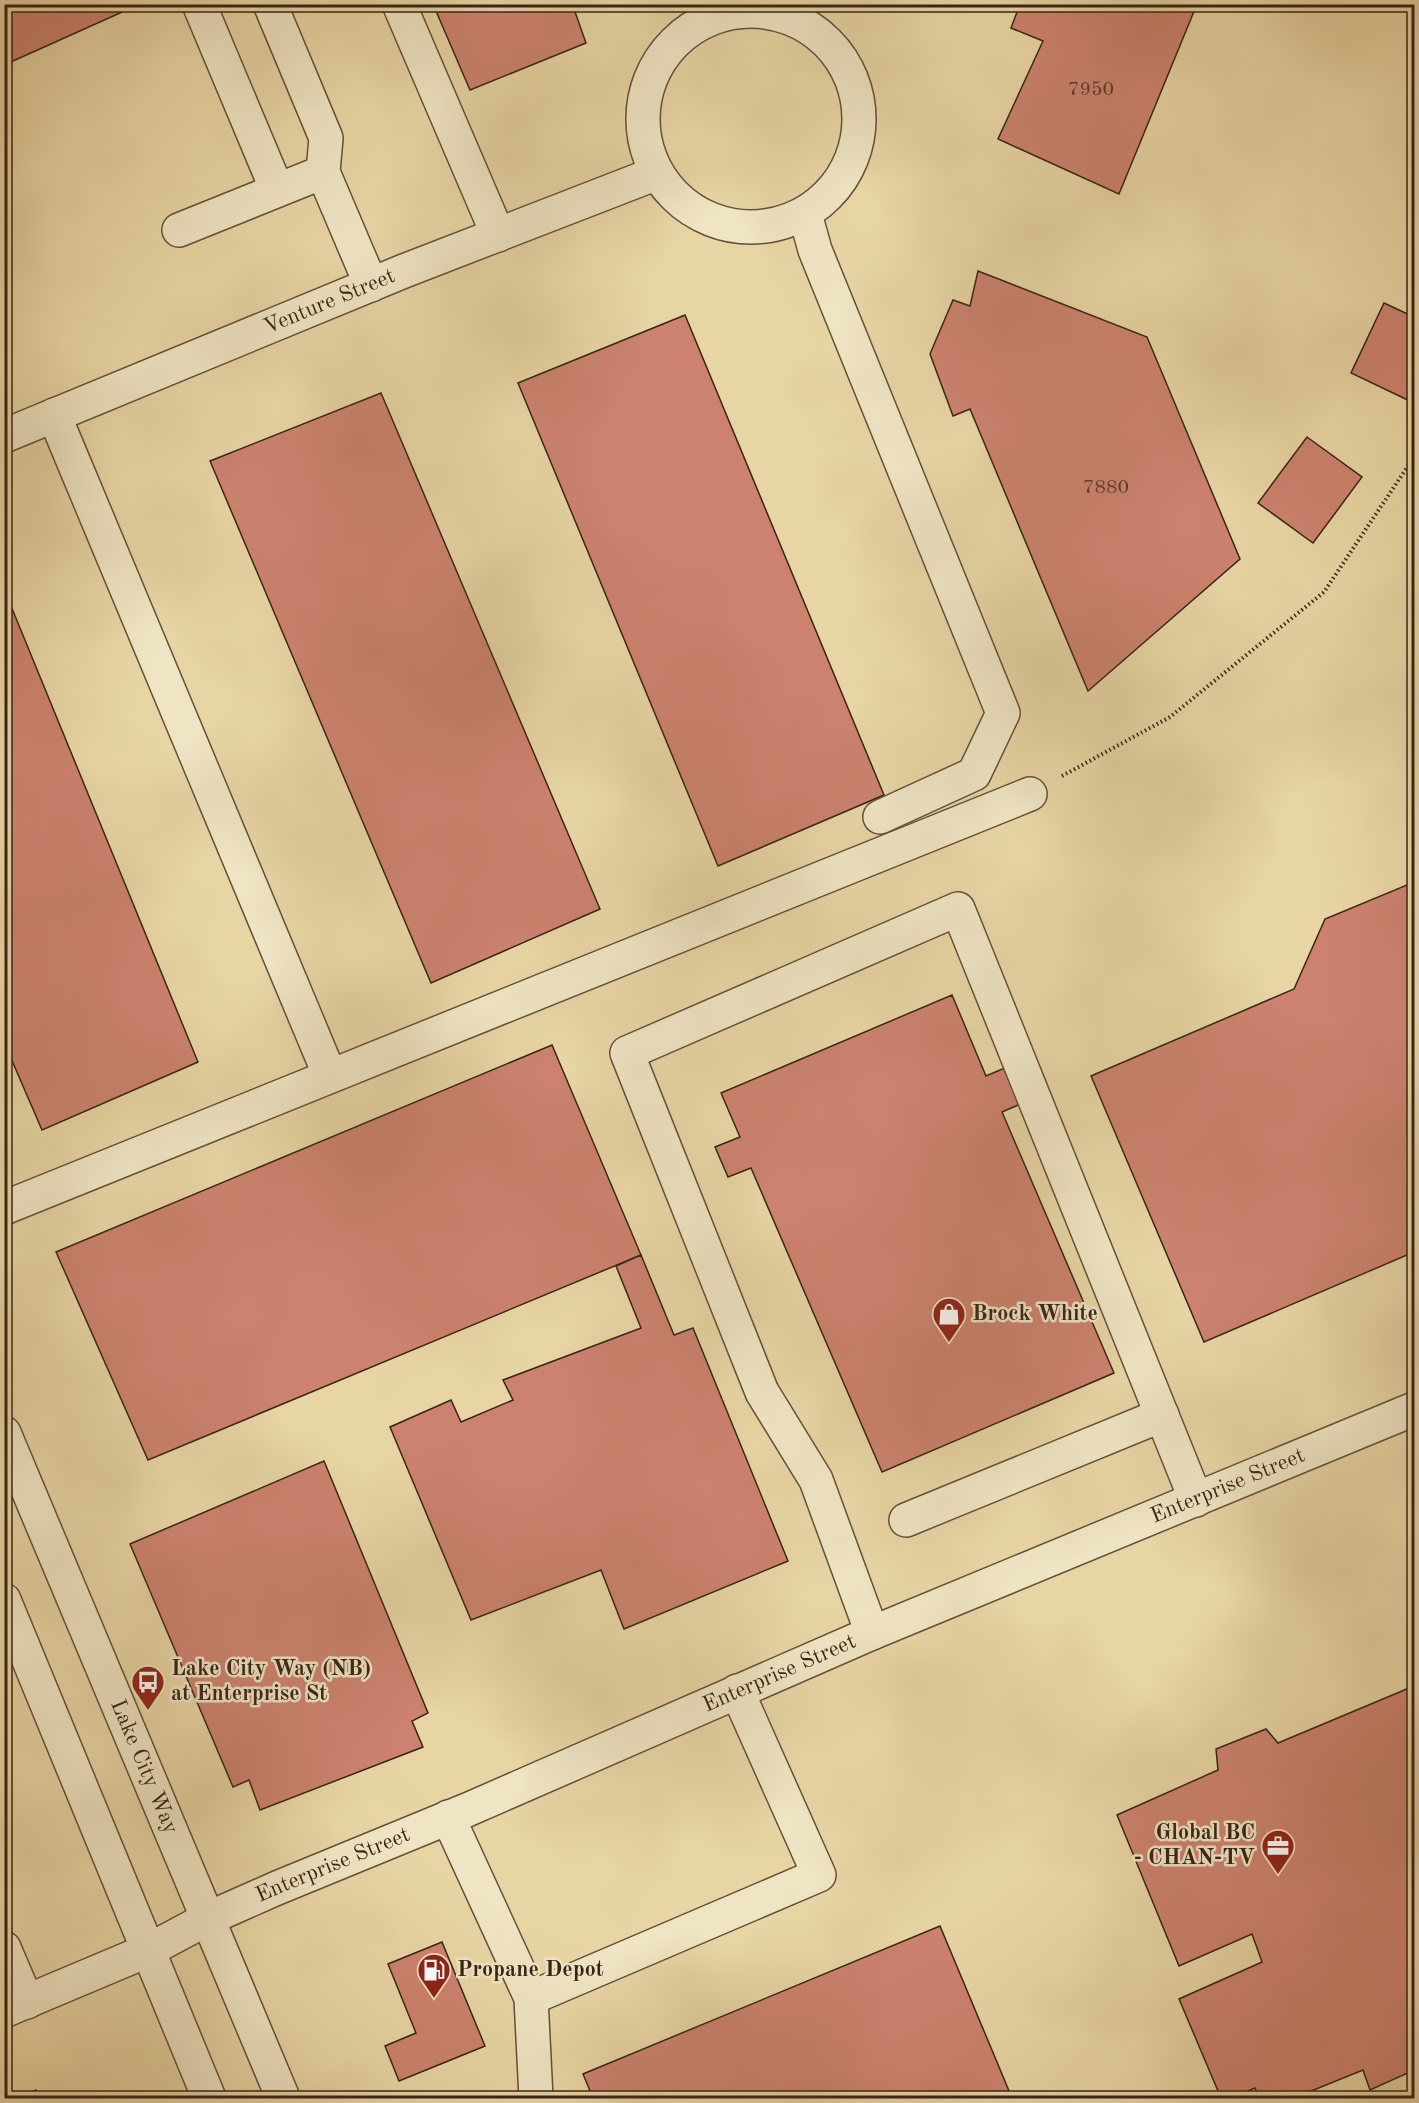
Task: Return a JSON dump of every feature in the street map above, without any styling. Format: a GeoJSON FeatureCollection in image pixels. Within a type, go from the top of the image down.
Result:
{"type":"FeatureCollection","features":[{"type":"Feature","properties":{"kind":"street"},"geometry":{"type":"LineString","coordinates":[[199,4],[277,190]]}},
{"type":"Feature","properties":{"kind":"street"},"geometry":{"type":"LineString","coordinates":[[270,4],[326,138],[323,172],[371,285]]}},
{"type":"Feature","properties":{"kind":"street"},"geometry":{"type":"LineString","coordinates":[[399,4],[498,235]]}},
{"type":"Feature","properties":{"kind":"street"},"geometry":{"type":"LineString","coordinates":[[744,10],[780,14],[814,30],[840,54],[856,88],[860,124],[852,159],[833,190],[805,214],[773,226],[739,227],[706,218],[678,200],[657,173],[644,139],[644,102],[656,67],[678,39],[709,19],[744,10]]}},
{"type":"Feature","properties":{"kind":"street"},"geometry":{"type":"LineString","coordinates":[[179,230],[323,172]]}},
{"type":"Feature","properties":{"kind":"street","name":"Venture Street"},"geometry":{"type":"LineString","coordinates":[[4,436],[371,285],[657,173]]}},
{"type":"Feature","properties":{"kind":"street"},"geometry":{"type":"LineString","coordinates":[[805,214],[814,250],[1004,712],[974,774],[880,817]]}},
{"type":"Feature","properties":{"kind":"street"},"geometry":{"type":"LineString","coordinates":[[54,415],[330,1076]]}},
{"type":"Feature","properties":{"kind":"street"},"geometry":{"type":"LineString","coordinates":[[4,1208],[1030,794]]}},
{"type":"Feature","properties":{"kind":"street"},"geometry":{"type":"LineString","coordinates":[[872,1633],[816,1480],[762,1392],[627,1053],[958,909],[1196,1500]]}},
{"type":"Feature","properties":{"kind":"street","name":"Enterprise Street"},"geometry":{"type":"LineString","coordinates":[[16,2006],[149,1950],[207,1918],[448,1817],[872,1633],[1414,1409]]}},
{"type":"Feature","properties":{"kind":"street"},"geometry":{"type":"LineString","coordinates":[[906,1520],[1162,1415]]}},
{"type":"Feature","properties":{"kind":"street","name":"Lake City Way"},"geometry":{"type":"LineString","coordinates":[[4,1433],[283,2098]]}},
{"type":"Feature","properties":{"kind":"street"},"geometry":{"type":"LineString","coordinates":[[4,1600],[209,2098]]}},
{"type":"Feature","properties":{"kind":"street"},"geometry":{"type":"LineString","coordinates":[[531,1998],[819,1875],[737,1691]]}},
{"type":"Feature","properties":{"kind":"street"},"geometry":{"type":"LineString","coordinates":[[448,1817],[531,1998],[536,2098]]}},
{"type":"Feature","properties":{"kind":"street"},"geometry":{"type":"LineString","coordinates":[[4,1948],[16,2006]]}},
{"type":"Feature","properties":{"kind":"path"},"geometry":{"type":"LineString","coordinates":[[1030,794],[1170,717],[1324,592],[1414,457]]}},
{"type":"Feature","properties":{"kind":"building"},"geometry":{"type":"Polygon","coordinates":[[[4,4],[140,4],[4,65],[4,4]]]}},
{"type":"Feature","properties":{"kind":"building"},"geometry":{"type":"Polygon","coordinates":[[[433,4],[584,4],[574,9],[586,43],[470,90],[433,4]]]}},
{"type":"Feature","properties":{"kind":"building"},"geometry":{"type":"Polygon","coordinates":[[[1020,4],[1197,4],[1119,194],[998,139],[1043,41],[1011,28],[1020,4]]]}},
{"type":"Feature","properties":{"kind":"building"},"geometry":{"type":"Polygon","coordinates":[[[978,271],[1147,337],[1240,559],[1088,691],[970,409],[953,416],[930,354],[953,300],[970,306],[978,271]]]}},
{"type":"Feature","properties":{"kind":"building"},"geometry":{"type":"Polygon","coordinates":[[[1384,303],[1414,317],[1414,403],[1351,373],[1384,303]]]}},
{"type":"Feature","properties":{"kind":"building"},"geometry":{"type":"Polygon","coordinates":[[[685,315],[884,795],[718,866],[518,383],[685,315]]]}},
{"type":"Feature","properties":{"kind":"building"},"geometry":{"type":"Polygon","coordinates":[[[381,393],[600,909],[431,983],[210,461],[381,393]]]}},
{"type":"Feature","properties":{"kind":"building"},"geometry":{"type":"Polygon","coordinates":[[[1307,437],[1362,477],[1313,543],[1258,503],[1307,437]]]}},
{"type":"Feature","properties":{"kind":"building"},"geometry":{"type":"Polygon","coordinates":[[[4,589],[198,1062],[42,1130],[4,1042],[4,589]]]}},
{"type":"Feature","properties":{"kind":"building"},"geometry":{"type":"Polygon","coordinates":[[[1414,882],[1414,1252],[1204,1342],[1091,1076],[1294,989],[1325,919],[1414,882]]]}},
{"type":"Feature","properties":{"kind":"building"},"geometry":{"type":"Polygon","coordinates":[[[952,995],[986,1076],[1014,1064],[1030,1100],[1002,1112],[1114,1373],[882,1472],[751,1168],[728,1177],[715,1147],[740,1137],[721,1093],[952,995]]]}},
{"type":"Feature","properties":{"kind":"building"},"geometry":{"type":"Polygon","coordinates":[[[552,1045],[641,1255],[148,1460],[56,1252],[552,1045]]]}},
{"type":"Feature","properties":{"kind":"building"},"geometry":{"type":"Polygon","coordinates":[[[641,1255],[674,1335],[693,1328],[788,1561],[624,1629],[601,1570],[471,1620],[390,1427],[451,1400],[461,1422],[513,1400],[503,1380],[641,1328],[616,1266],[641,1255]]]}},
{"type":"Feature","properties":{"kind":"building"},"geometry":{"type":"Polygon","coordinates":[[[324,1461],[428,1713],[412,1721],[423,1747],[260,1810],[249,1780],[233,1787],[130,1544],[324,1461]]]}},
{"type":"Feature","properties":{"kind":"building","name":"Global BC - CHAN-TV"},"geometry":{"type":"Polygon","coordinates":[[[1414,1686],[1414,2077],[1412,2071],[1370,2090],[1363,2070],[1294,2098],[1259,2098],[1255,2088],[1231,2098],[1221,2098],[1179,1999],[1262,1962],[1252,1934],[1179,1966],[1117,1815],[1218,1770],[1216,1749],[1266,1729],[1278,1743],[1414,1686]]]}},
{"type":"Feature","properties":{"kind":"building"},"geometry":{"type":"Polygon","coordinates":[[[940,1926],[1012,2098],[593,2098],[583,2074],[940,1926]]]}},
{"type":"Feature","properties":{"kind":"building","name":"Propane Depot"},"geometry":{"type":"Polygon","coordinates":[[[442,1942],[485,2046],[399,2081],[385,2046],[416,2033],[388,1964],[442,1942]]]}},
{"type":"Feature","properties":{"kind":"building"},"geometry":{"type":"Polygon","coordinates":[[[36,2090],[40,2098],[17,2098],[36,2090]]]}},
{"type":"Feature","properties":{"kind":"place","name":"Brock White"},"geometry":{"type":"Point","coordinates":[949,1343]}},
{"type":"Feature","properties":{"kind":"place","name":"Lake City Way (NB) at Enterprise St"},"geometry":{"type":"Point","coordinates":[148,1711]}},
{"type":"Feature","properties":{"kind":"place","name":"Global BC - CHAN-TV"},"geometry":{"type":"Point","coordinates":[1278,1875]}},
{"type":"Feature","properties":{"kind":"place","name":"Propane Depot"},"geometry":{"type":"Point","coordinates":[434,1999]}}]}
